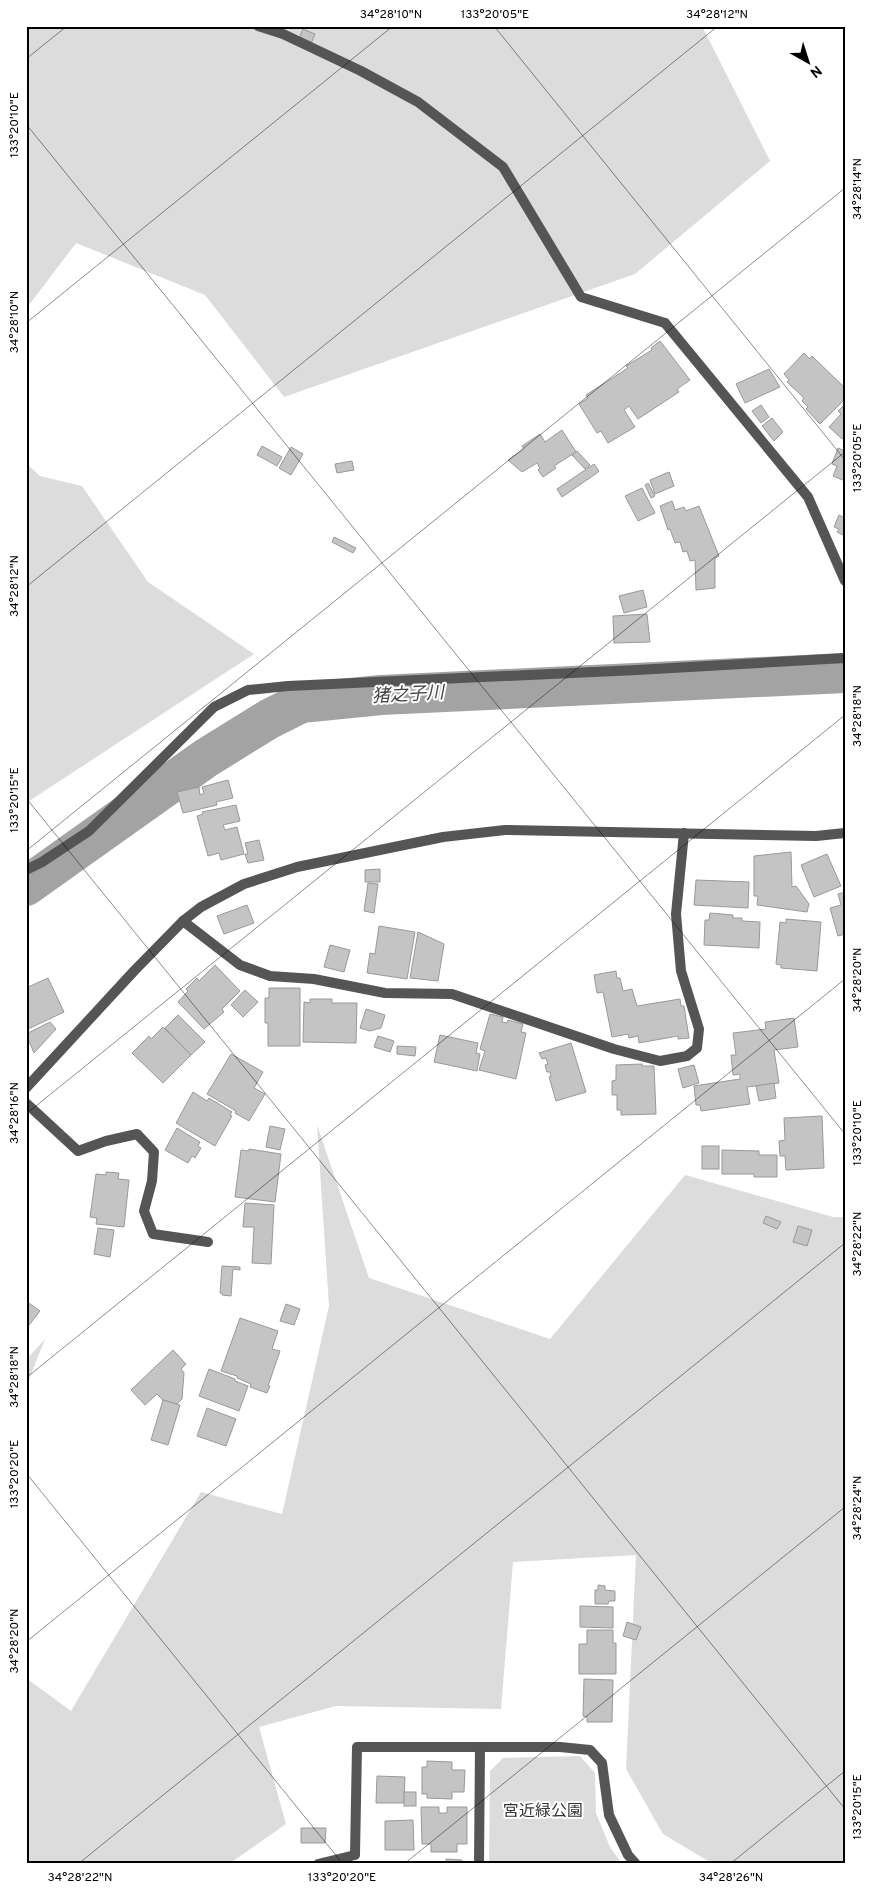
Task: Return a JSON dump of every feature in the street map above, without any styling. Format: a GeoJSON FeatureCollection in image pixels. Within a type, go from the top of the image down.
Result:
{"type":"FeatureCollection","features":[{"type":"Feature","properties":{"kind":"street"},"geometry":{"type":"LineString","coordinates":[[258,26],[283,34],[361,71],[418,102],[503,167],[581,297],[665,323],[808,497],[845,581]]}},
{"type":"Feature","properties":{"kind":"street"},"geometry":{"type":"LineString","coordinates":[[26,870],[42,862],[88,831],[214,706],[248,690],[288,686],[637,670],[845,658]]}},
{"type":"Feature","properties":{"kind":"street"},"geometry":{"type":"LineString","coordinates":[[26,1088],[183,921],[201,907],[244,884],[297,868],[443,837],[504,830],[816,836],[845,833]]}},
{"type":"Feature","properties":{"kind":"street"},"geometry":{"type":"LineString","coordinates":[[183,921],[240,965],[270,976],[314,979],[385,993],[452,994],[614,1050],[660,1061],[687,1056],[692,1052],[696,1048],[699,1029],[681,971],[676,914],[684,833]]}},
{"type":"Feature","properties":{"kind":"street"},"geometry":{"type":"LineString","coordinates":[[26,1103],[78,1151],[106,1141],[138,1134],[154,1152],[152,1181],[144,1211],[153,1234],[208,1242]]}},
{"type":"Feature","properties":{"kind":"street"},"geometry":{"type":"LineString","coordinates":[[318,1864],[355,1860],[357,1747],[560,1747],[590,1750],[602,1763],[610,1815],[628,1855],[636,1864]]}},
{"type":"Feature","properties":{"kind":"street"},"geometry":{"type":"LineString","coordinates":[[479,1864],[480,1747]]}},
{"type":"Feature","properties":{"kind":"green space"},"geometry":{"type":"Polygon","coordinates":[[[26,26],[702,26],[770,161],[635,274],[284,397],[205,295],[76,243],[26,309],[26,26]]]}},
{"type":"Feature","properties":{"kind":"green space"},"geometry":{"type":"Polygon","coordinates":[[[26,463],[40,476],[82,486],[148,582],[254,654],[26,803],[26,463]]]}},
{"type":"Feature","properties":{"kind":"green space"},"geometry":{"type":"Polygon","coordinates":[[[317,1125],[369,1278],[550,1339],[685,1175],[833,1217],[845,1217],[845,1864],[713,1864],[663,1834],[626,1769],[636,1555],[513,1562],[501,1709],[336,1706],[259,1727],[286,1824],[229,1864],[26,1864],[26,1678],[71,1711],[201,1492],[282,1514],[329,1306],[317,1125]]]}},
{"type":"Feature","properties":{"kind":"green space"},"geometry":{"type":"Polygon","coordinates":[[[45,1339],[26,1387],[26,1360],[45,1339]]]}},
{"type":"Feature","properties":{"kind":"green space","name":"宮近緑公園"},"geometry":{"type":"Polygon","coordinates":[[[580,1756],[595,1773],[596,1813],[610,1847],[622,1864],[489,1864],[490,1771],[503,1758],[580,1756]]]}},
{"type":"Feature","properties":{"kind":"building"},"geometry":{"type":"Polygon","coordinates":[[[303,29],[315,34],[310,46],[298,41],[303,29]]]}},
{"type":"Feature","properties":{"kind":"building"},"geometry":{"type":"Polygon","coordinates":[[[660,341],[690,380],[677,389],[679,392],[638,419],[629,406],[624,410],[635,427],[608,443],[601,431],[597,433],[579,404],[588,398],[586,395],[628,368],[626,366],[652,350],[651,348],[660,341]]]}},
{"type":"Feature","properties":{"kind":"building"},"geometry":{"type":"Polygon","coordinates":[[[804,353],[810,359],[812,356],[845,388],[845,399],[820,424],[806,409],[808,407],[802,401],[804,398],[787,382],[789,380],[784,374],[804,353]]]}},
{"type":"Feature","properties":{"kind":"building"},"geometry":{"type":"Polygon","coordinates":[[[769,369],[780,387],[745,403],[736,384],[769,369]]]}},
{"type":"Feature","properties":{"kind":"building"},"geometry":{"type":"Polygon","coordinates":[[[845,404],[845,436],[842,439],[829,427],[841,414],[838,411],[845,404]]]}},
{"type":"Feature","properties":{"kind":"building"},"geometry":{"type":"Polygon","coordinates":[[[761,405],[769,417],[761,423],[752,411],[761,405]]]}},
{"type":"Feature","properties":{"kind":"building"},"geometry":{"type":"Polygon","coordinates":[[[772,418],[783,432],[774,441],[762,426],[772,418]]]}},
{"type":"Feature","properties":{"kind":"building"},"geometry":{"type":"Polygon","coordinates":[[[562,430],[576,452],[554,466],[556,468],[543,477],[538,470],[540,468],[537,463],[522,472],[508,460],[524,449],[522,446],[540,434],[545,442],[562,430]]]}},
{"type":"Feature","properties":{"kind":"building"},"geometry":{"type":"Polygon","coordinates":[[[262,446],[282,457],[277,466],[257,455],[262,446]]]}},
{"type":"Feature","properties":{"kind":"building"},"geometry":{"type":"Polygon","coordinates":[[[291,447],[303,454],[291,475],[279,468],[291,447]]]}},
{"type":"Feature","properties":{"kind":"building"},"geometry":{"type":"Polygon","coordinates":[[[838,448],[845,451],[845,481],[833,476],[837,466],[832,464],[838,448]]]}},
{"type":"Feature","properties":{"kind":"building"},"geometry":{"type":"Polygon","coordinates":[[[577,451],[590,465],[585,469],[572,455],[577,451]]]}},
{"type":"Feature","properties":{"kind":"building"},"geometry":{"type":"Polygon","coordinates":[[[352,461],[354,470],[337,473],[335,464],[352,461]]]}},
{"type":"Feature","properties":{"kind":"building"},"geometry":{"type":"Polygon","coordinates":[[[594,464],[599,471],[562,497],[557,489],[594,464]]]}},
{"type":"Feature","properties":{"kind":"building"},"geometry":{"type":"Polygon","coordinates":[[[669,472],[674,486],[655,494],[650,480],[669,472]]]}},
{"type":"Feature","properties":{"kind":"building"},"geometry":{"type":"Polygon","coordinates":[[[648,483],[655,496],[651,498],[645,485],[648,483]]]}},
{"type":"Feature","properties":{"kind":"building"},"geometry":{"type":"Polygon","coordinates":[[[642,488],[655,513],[638,521],[625,496],[642,488]]]}},
{"type":"Feature","properties":{"kind":"building"},"geometry":{"type":"Polygon","coordinates":[[[672,501],[675,510],[684,507],[686,511],[699,506],[719,556],[715,558],[715,588],[696,590],[695,560],[690,561],[687,551],[683,552],[680,542],[675,543],[670,529],[668,530],[660,506],[672,501]]]}},
{"type":"Feature","properties":{"kind":"building"},"geometry":{"type":"Polygon","coordinates":[[[839,515],[845,518],[845,536],[837,532],[839,529],[834,527],[839,515]]]}},
{"type":"Feature","properties":{"kind":"building"},"geometry":{"type":"Polygon","coordinates":[[[334,537],[356,548],[353,553],[332,542],[334,537]]]}},
{"type":"Feature","properties":{"kind":"building"},"geometry":{"type":"Polygon","coordinates":[[[643,590],[647,607],[624,613],[619,596],[643,590]]]}},
{"type":"Feature","properties":{"kind":"building"},"geometry":{"type":"Polygon","coordinates":[[[647,614],[650,642],[614,643],[613,616],[647,614]]]}},
{"type":"Feature","properties":{"kind":"building"},"geometry":{"type":"Polygon","coordinates":[[[228,780],[233,798],[216,802],[217,805],[183,813],[177,792],[199,787],[200,795],[204,793],[202,787],[228,780]]]}},
{"type":"Feature","properties":{"kind":"building"},"geometry":{"type":"Polygon","coordinates":[[[236,805],[240,821],[223,825],[225,830],[237,827],[244,854],[221,860],[219,853],[208,856],[197,816],[203,814],[202,812],[236,805]]]}},
{"type":"Feature","properties":{"kind":"building"},"geometry":{"type":"Polygon","coordinates":[[[259,840],[264,860],[248,863],[245,854],[248,854],[245,843],[259,840]]]}},
{"type":"Feature","properties":{"kind":"building"},"geometry":{"type":"Polygon","coordinates":[[[791,852],[792,887],[796,886],[809,904],[807,912],[757,905],[758,896],[754,896],[754,856],[791,852]]]}},
{"type":"Feature","properties":{"kind":"building"},"geometry":{"type":"Polygon","coordinates":[[[827,854],[841,886],[814,897],[801,865],[827,854]]]}},
{"type":"Feature","properties":{"kind":"building"},"geometry":{"type":"Polygon","coordinates":[[[380,869],[380,882],[365,882],[365,870],[380,869]]]}},
{"type":"Feature","properties":{"kind":"building"},"geometry":{"type":"Polygon","coordinates":[[[696,880],[749,882],[748,908],[694,905],[696,880]]]}},
{"type":"Feature","properties":{"kind":"building"},"geometry":{"type":"Polygon","coordinates":[[[368,883],[378,884],[374,913],[364,911],[368,883]]]}},
{"type":"Feature","properties":{"kind":"building"},"geometry":{"type":"Polygon","coordinates":[[[845,892],[845,934],[838,936],[830,908],[841,905],[838,894],[845,892]]]}},
{"type":"Feature","properties":{"kind":"building"},"geometry":{"type":"Polygon","coordinates":[[[247,905],[254,923],[224,934],[217,916],[247,905]]]}},
{"type":"Feature","properties":{"kind":"building"},"geometry":{"type":"Polygon","coordinates":[[[710,913],[733,915],[733,918],[742,918],[742,921],[760,922],[759,948],[704,945],[705,920],[709,920],[710,913]]]}},
{"type":"Feature","properties":{"kind":"building"},"geometry":{"type":"Polygon","coordinates":[[[786,919],[821,922],[817,971],[781,968],[781,965],[776,964],[780,922],[786,923],[786,919]]]}},
{"type":"Feature","properties":{"kind":"building"},"geometry":{"type":"Polygon","coordinates":[[[379,926],[415,932],[407,979],[367,973],[370,953],[375,954],[379,926]]]}},
{"type":"Feature","properties":{"kind":"building"},"geometry":{"type":"Polygon","coordinates":[[[418,932],[444,944],[438,981],[410,978],[418,932]]]}},
{"type":"Feature","properties":{"kind":"building"},"geometry":{"type":"Polygon","coordinates":[[[330,945],[350,950],[344,972],[324,967],[330,945]]]}},
{"type":"Feature","properties":{"kind":"building"},"geometry":{"type":"Polygon","coordinates":[[[215,965],[240,991],[222,1009],[224,1012],[204,1029],[178,1002],[188,991],[186,989],[197,978],[199,981],[215,965]]]}},
{"type":"Feature","properties":{"kind":"building"},"geometry":{"type":"Polygon","coordinates":[[[616,971],[623,991],[632,989],[637,1006],[680,999],[681,1006],[684,1006],[689,1038],[678,1039],[678,1036],[639,1043],[638,1036],[629,1038],[628,1034],[612,1037],[603,992],[597,993],[594,975],[616,971]]]}},
{"type":"Feature","properties":{"kind":"building"},"geometry":{"type":"Polygon","coordinates":[[[48,978],[64,1012],[26,1030],[26,988],[48,978]]]}},
{"type":"Feature","properties":{"kind":"building"},"geometry":{"type":"Polygon","coordinates":[[[269,988],[300,988],[300,1046],[268,1046],[268,1023],[265,1023],[265,998],[269,998],[269,988]]]}},
{"type":"Feature","properties":{"kind":"building"},"geometry":{"type":"Polygon","coordinates":[[[245,990],[258,1002],[243,1017],[231,1005],[245,990]]]}},
{"type":"Feature","properties":{"kind":"building"},"geometry":{"type":"Polygon","coordinates":[[[310,999],[332,999],[332,1003],[357,1003],[356,1043],[303,1042],[304,1002],[310,1003],[310,999]]]}},
{"type":"Feature","properties":{"kind":"building"},"geometry":{"type":"Polygon","coordinates":[[[366,1009],[385,1015],[381,1028],[370,1031],[360,1028],[366,1009]]]}},
{"type":"Feature","properties":{"kind":"building"},"geometry":{"type":"Polygon","coordinates":[[[490,1014],[503,1017],[502,1022],[507,1023],[508,1020],[523,1024],[521,1032],[526,1033],[516,1079],[479,1070],[485,1051],[480,1049],[490,1014]]]}},
{"type":"Feature","properties":{"kind":"building"},"geometry":{"type":"Polygon","coordinates":[[[178,1015],[205,1042],[191,1055],[165,1028],[178,1015]]]}},
{"type":"Feature","properties":{"kind":"building"},"geometry":{"type":"Polygon","coordinates":[[[794,1018],[798,1047],[774,1050],[779,1083],[747,1087],[750,1104],[701,1111],[700,1105],[696,1105],[694,1086],[740,1079],[740,1074],[733,1075],[731,1055],[736,1055],[733,1033],[766,1029],[765,1022],[794,1018]]]}},
{"type":"Feature","properties":{"kind":"building"},"geometry":{"type":"Polygon","coordinates":[[[50,1022],[56,1029],[34,1053],[26,1034],[50,1022]]]}},
{"type":"Feature","properties":{"kind":"building"},"geometry":{"type":"Polygon","coordinates":[[[163,1027],[191,1055],[163,1083],[132,1053],[149,1036],[151,1039],[163,1027]]]}},
{"type":"Feature","properties":{"kind":"building"},"geometry":{"type":"Polygon","coordinates":[[[440,1035],[478,1043],[476,1053],[480,1054],[477,1071],[434,1062],[440,1035]]]}},
{"type":"Feature","properties":{"kind":"building"},"geometry":{"type":"Polygon","coordinates":[[[378,1036],[394,1041],[390,1052],[374,1047],[378,1036]]]}},
{"type":"Feature","properties":{"kind":"building"},"geometry":{"type":"Polygon","coordinates":[[[571,1043],[586,1092],[556,1101],[549,1077],[551,1077],[550,1072],[547,1072],[545,1065],[548,1064],[546,1058],[542,1059],[539,1053],[571,1043]]]}},
{"type":"Feature","properties":{"kind":"building"},"geometry":{"type":"Polygon","coordinates":[[[397,1046],[416,1047],[415,1056],[397,1054],[397,1046]]]}},
{"type":"Feature","properties":{"kind":"building"},"geometry":{"type":"Polygon","coordinates":[[[231,1054],[263,1072],[254,1088],[265,1094],[249,1121],[207,1094],[231,1054]]]}},
{"type":"Feature","properties":{"kind":"building"},"geometry":{"type":"Polygon","coordinates":[[[642,1064],[642,1066],[654,1066],[656,1114],[621,1115],[621,1110],[617,1110],[617,1095],[612,1095],[612,1081],[616,1080],[616,1065],[642,1064]]]}},
{"type":"Feature","properties":{"kind":"building"},"geometry":{"type":"Polygon","coordinates":[[[694,1065],[699,1083],[683,1088],[678,1069],[694,1065]]]}},
{"type":"Feature","properties":{"kind":"building"},"geometry":{"type":"Polygon","coordinates":[[[774,1083],[776,1098],[759,1101],[756,1086],[774,1083]]]}},
{"type":"Feature","properties":{"kind":"building"},"geometry":{"type":"Polygon","coordinates":[[[193,1092],[207,1101],[209,1098],[232,1112],[230,1115],[232,1116],[215,1146],[176,1123],[193,1092]]]}},
{"type":"Feature","properties":{"kind":"building"},"geometry":{"type":"Polygon","coordinates":[[[822,1116],[824,1168],[786,1170],[785,1156],[780,1156],[779,1141],[785,1140],[784,1118],[822,1116]]]}},
{"type":"Feature","properties":{"kind":"building"},"geometry":{"type":"Polygon","coordinates":[[[270,1126],[285,1129],[280,1150],[266,1147],[270,1126]]]}},
{"type":"Feature","properties":{"kind":"building"},"geometry":{"type":"Polygon","coordinates":[[[177,1128],[200,1142],[198,1146],[201,1148],[195,1158],[192,1156],[188,1163],[165,1150],[177,1128]]]}},
{"type":"Feature","properties":{"kind":"building"},"geometry":{"type":"Polygon","coordinates":[[[702,1146],[719,1146],[719,1169],[702,1169],[702,1146]]]}},
{"type":"Feature","properties":{"kind":"building"},"geometry":{"type":"Polygon","coordinates":[[[249,1149],[281,1154],[275,1202],[235,1197],[241,1150],[249,1151],[249,1149]]]}},
{"type":"Feature","properties":{"kind":"building"},"geometry":{"type":"Polygon","coordinates":[[[722,1150],[759,1151],[759,1155],[777,1155],[777,1177],[754,1177],[754,1174],[722,1174],[722,1150]]]}},
{"type":"Feature","properties":{"kind":"building"},"geometry":{"type":"Polygon","coordinates":[[[106,1172],[119,1173],[118,1179],[129,1180],[124,1227],[96,1224],[97,1218],[90,1217],[96,1174],[106,1175],[106,1172]]]}},
{"type":"Feature","properties":{"kind":"building"},"geometry":{"type":"Polygon","coordinates":[[[245,1203],[274,1205],[271,1264],[252,1263],[254,1227],[243,1227],[245,1203]]]}},
{"type":"Feature","properties":{"kind":"building"},"geometry":{"type":"Polygon","coordinates":[[[766,1216],[781,1222],[777,1229],[763,1223],[766,1216]]]}},
{"type":"Feature","properties":{"kind":"building"},"geometry":{"type":"Polygon","coordinates":[[[798,1226],[812,1230],[807,1246],[793,1242],[798,1226]]]}},
{"type":"Feature","properties":{"kind":"building"},"geometry":{"type":"Polygon","coordinates":[[[98,1228],[114,1230],[110,1257],[94,1254],[98,1228]]]}},
{"type":"Feature","properties":{"kind":"building"},"geometry":{"type":"Polygon","coordinates":[[[222,1266],[240,1267],[240,1270],[233,1269],[231,1296],[220,1293],[222,1266]]]}},
{"type":"Feature","properties":{"kind":"building"},"geometry":{"type":"Polygon","coordinates":[[[26,1301],[40,1311],[26,1329],[26,1301]]]}},
{"type":"Feature","properties":{"kind":"building"},"geometry":{"type":"Polygon","coordinates":[[[286,1304],[300,1309],[294,1325],[280,1321],[286,1304]]]}},
{"type":"Feature","properties":{"kind":"building"},"geometry":{"type":"Polygon","coordinates":[[[240,1318],[278,1331],[272,1349],[280,1351],[267,1393],[250,1387],[251,1384],[237,1378],[237,1376],[221,1371],[240,1318]]]}},
{"type":"Feature","properties":{"kind":"building"},"geometry":{"type":"Polygon","coordinates":[[[173,1350],[186,1364],[181,1369],[184,1373],[182,1399],[177,1404],[163,1400],[157,1394],[145,1405],[131,1390],[173,1350]]]}},
{"type":"Feature","properties":{"kind":"building"},"geometry":{"type":"Polygon","coordinates":[[[209,1369],[248,1386],[239,1411],[199,1396],[209,1369]]]}},
{"type":"Feature","properties":{"kind":"building"},"geometry":{"type":"Polygon","coordinates":[[[163,1400],[180,1405],[168,1445],[151,1440],[163,1400]]]}},
{"type":"Feature","properties":{"kind":"building"},"geometry":{"type":"Polygon","coordinates":[[[207,1408],[236,1419],[226,1446],[197,1436],[207,1408]]]}},
{"type":"Feature","properties":{"kind":"building"},"geometry":{"type":"Polygon","coordinates":[[[598,1585],[605,1586],[605,1590],[615,1591],[615,1601],[609,1601],[608,1604],[595,1604],[595,1590],[598,1590],[598,1585]]]}},
{"type":"Feature","properties":{"kind":"building"},"geometry":{"type":"Polygon","coordinates":[[[580,1606],[613,1607],[613,1628],[580,1627],[580,1606]]]}},
{"type":"Feature","properties":{"kind":"building"},"geometry":{"type":"Polygon","coordinates":[[[627,1622],[641,1627],[636,1640],[623,1636],[627,1622]]]}},
{"type":"Feature","properties":{"kind":"building"},"geometry":{"type":"Polygon","coordinates":[[[587,1630],[613,1630],[613,1643],[616,1643],[616,1674],[579,1674],[579,1644],[587,1644],[587,1630]]]}},
{"type":"Feature","properties":{"kind":"building"},"geometry":{"type":"Polygon","coordinates":[[[584,1679],[613,1680],[612,1722],[587,1722],[587,1717],[583,1716],[584,1679]]]}},
{"type":"Feature","properties":{"kind":"building"},"geometry":{"type":"Polygon","coordinates":[[[427,1761],[452,1762],[452,1770],[465,1770],[464,1792],[452,1792],[452,1799],[427,1798],[427,1794],[422,1794],[422,1767],[427,1767],[427,1761]]]}},
{"type":"Feature","properties":{"kind":"building"},"geometry":{"type":"Polygon","coordinates":[[[377,1776],[405,1777],[404,1803],[376,1803],[377,1776]]]}},
{"type":"Feature","properties":{"kind":"building"},"geometry":{"type":"Polygon","coordinates":[[[404,1792],[416,1792],[416,1806],[404,1806],[404,1792]]]}},
{"type":"Feature","properties":{"kind":"building"},"geometry":{"type":"Polygon","coordinates":[[[421,1807],[439,1807],[439,1813],[447,1813],[447,1807],[467,1807],[467,1844],[457,1844],[457,1852],[431,1852],[431,1844],[422,1844],[421,1807]]]}},
{"type":"Feature","properties":{"kind":"building"},"geometry":{"type":"Polygon","coordinates":[[[413,1820],[414,1850],[385,1850],[385,1821],[413,1820]]]}},
{"type":"Feature","properties":{"kind":"building"},"geometry":{"type":"Polygon","coordinates":[[[301,1828],[326,1828],[325,1843],[301,1843],[301,1828]]]}},
{"type":"Feature","properties":{"kind":"building"},"geometry":{"type":"Polygon","coordinates":[[[446,1859],[462,1860],[462,1864],[446,1864],[446,1859]]]}},
{"type":"Feature","properties":{"kind":"building"},"geometry":{"type":"Polygon","coordinates":[[[393,1862],[413,1862],[413,1864],[393,1864],[393,1862]]]}},
{"type":"Feature","properties":{"kind":"waterway","name":"猪之子川"},"geometry":{"type":"LineString","coordinates":[[26,886],[206,758],[269,719],[301,703],[381,695],[845,673]]}}]}
